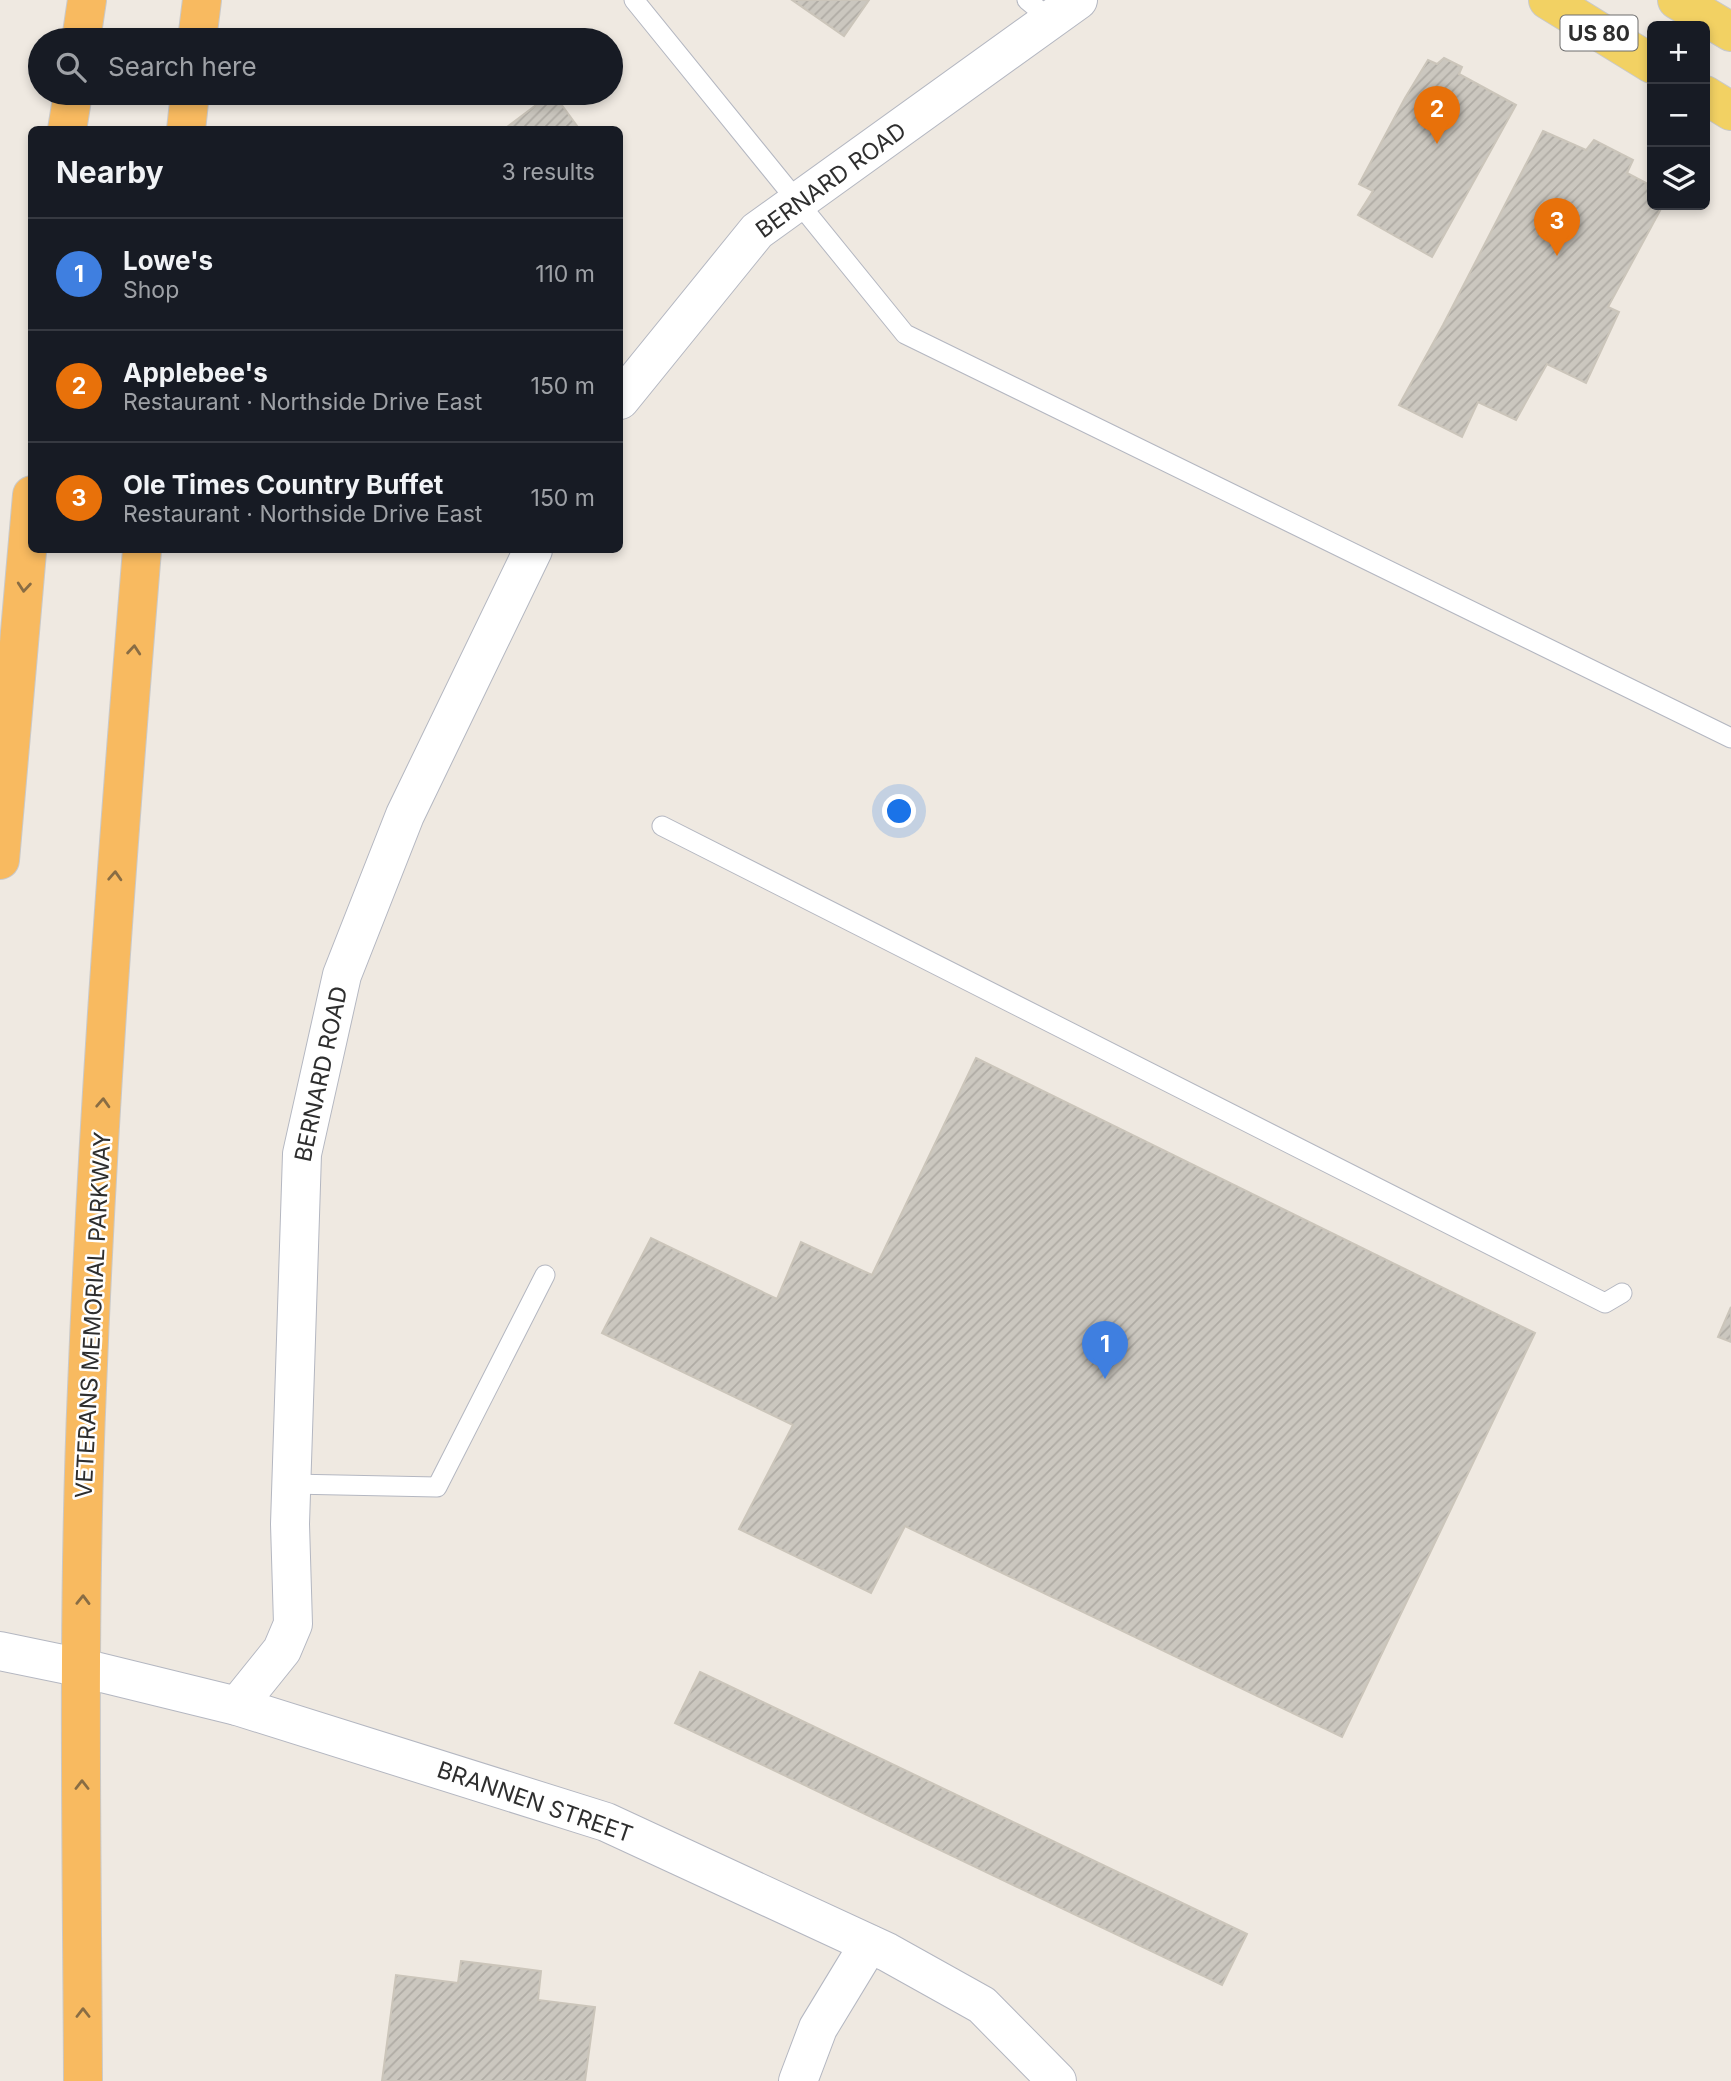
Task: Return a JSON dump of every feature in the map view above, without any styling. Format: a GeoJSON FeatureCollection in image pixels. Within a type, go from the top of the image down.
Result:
{"type":"FeatureCollection","features":[{"type":"Feature","properties":{"kind":"highway"},"geometry":{"type":"LineString","coordinates":[[83,28],[87,0]]}},
{"type":"Feature","properties":{"kind":"highway"},"geometry":{"type":"LineString","coordinates":[[198,28],[202,0]]}},
{"type":"Feature","properties":{"kind":"highway"},"geometry":{"type":"LineString","coordinates":[[68,126],[71,105]]}},
{"type":"Feature","properties":{"kind":"highway"},"geometry":{"type":"LineString","coordinates":[[186,126],[189,105]]}},
{"type":"Feature","properties":{"kind":"highway"},"geometry":{"type":"LineString","coordinates":[[0,860],[28,541]]}},
{"type":"Feature","properties":{"kind":"highway","name":"VETERANS MEMORIAL PARKWAY"},"geometry":{"type":"LineString","coordinates":[[83,2081],[82,1668],[87,1376],[117,848],[142,553]]}},
{"type":"Feature","properties":{"kind":"main road","name":"US 80"},"geometry":{"type":"LineString","coordinates":[[1548,0],[1647,61]]}},
{"type":"Feature","properties":{"kind":"main road"},"geometry":{"type":"LineString","coordinates":[[1677,0],[1731,32]]}},
{"type":"Feature","properties":{"kind":"main road"},"geometry":{"type":"LineString","coordinates":[[1710,98],[1731,111]]}},
{"type":"Feature","properties":{"kind":"street","name":"BERNARD ROAD"},"geometry":{"type":"LineString","coordinates":[[623,396],[757,231],[1052,7]]}},
{"type":"Feature","properties":{"kind":"street","name":"BERNARD ROAD"},"geometry":{"type":"LineString","coordinates":[[237,1706],[282,1650],[293,1624],[292,1484],[302,1154],[342,975],[405,815],[532,553]]}},
{"type":"Feature","properties":{"kind":"street","name":"BRANNEN STREET"},"geometry":{"type":"LineString","coordinates":[[0,1651],[237,1706],[606,1822],[869,1944],[982,2005],[1057,2081]]}},
{"type":"Feature","properties":{"kind":"street"},"geometry":{"type":"LineString","coordinates":[[797,2081],[818,2028],[869,1944]]}},
{"type":"Feature","properties":{"kind":"lane"},"geometry":{"type":"LineString","coordinates":[[634,0],[905,334],[1731,738]]}},
{"type":"Feature","properties":{"kind":"lane"},"geometry":{"type":"LineString","coordinates":[[662,826],[1605,1303],[1622,1293]]}},
{"type":"Feature","properties":{"kind":"lane"},"geometry":{"type":"LineString","coordinates":[[292,1484],[437,1487],[545,1275]]}},
{"type":"Feature","properties":{"kind":"building"},"geometry":{"type":"Polygon","coordinates":[[[792,0],[869,0],[844,36],[792,0]]]}},
{"type":"Feature","properties":{"kind":"building"},"geometry":{"type":"Polygon","coordinates":[[[1444,58],[1462,67],[1459,74],[1516,105],[1432,257],[1358,215],[1373,191],[1359,184],[1428,60],[1437,64],[1444,58]]]}},
{"type":"Feature","properties":{"kind":"building"},"geometry":{"type":"Polygon","coordinates":[[[536,105],[562,105],[577,126],[508,126],[536,105]]]}},
{"type":"Feature","properties":{"kind":"building"},"geometry":{"type":"Polygon","coordinates":[[[1543,131],[1586,150],[1594,140],[1633,160],[1627,173],[1647,183],[1647,210],[1660,210],[1608,307],[1619,312],[1586,383],[1547,364],[1516,420],[1478,402],[1462,437],[1399,405],[1543,131]]]}},
{"type":"Feature","properties":{"kind":"building"},"geometry":{"type":"Polygon","coordinates":[[[976,1058],[1535,1333],[1342,1737],[905,1526],[871,1593],[739,1529],[793,1425],[602,1333],[651,1238],[777,1299],[801,1242],[872,1275],[976,1058]]]}},
{"type":"Feature","properties":{"kind":"building"},"geometry":{"type":"Polygon","coordinates":[[[1731,1307],[1731,1342],[1718,1337],[1731,1307]]]}},
{"type":"Feature","properties":{"kind":"building"},"geometry":{"type":"Polygon","coordinates":[[[700,1672],[1247,1934],[1222,1985],[675,1723],[700,1672]]]}},
{"type":"Feature","properties":{"kind":"building"},"geometry":{"type":"Polygon","coordinates":[[[461,1961],[541,1971],[538,2000],[595,2007],[585,2081],[382,2081],[396,1975],[458,1983],[461,1961]]]}},
{"type":"Feature","properties":{"kind":"place","name":"Applebee's"},"geometry":{"type":"Point","coordinates":[1437,144]}},
{"type":"Feature","properties":{"kind":"place","name":"Ole Times Country Buffet"},"geometry":{"type":"Point","coordinates":[1557,256]}},
{"type":"Feature","properties":{"kind":"place","name":"Lowe's"},"geometry":{"type":"Point","coordinates":[1105,1379]}}]}
